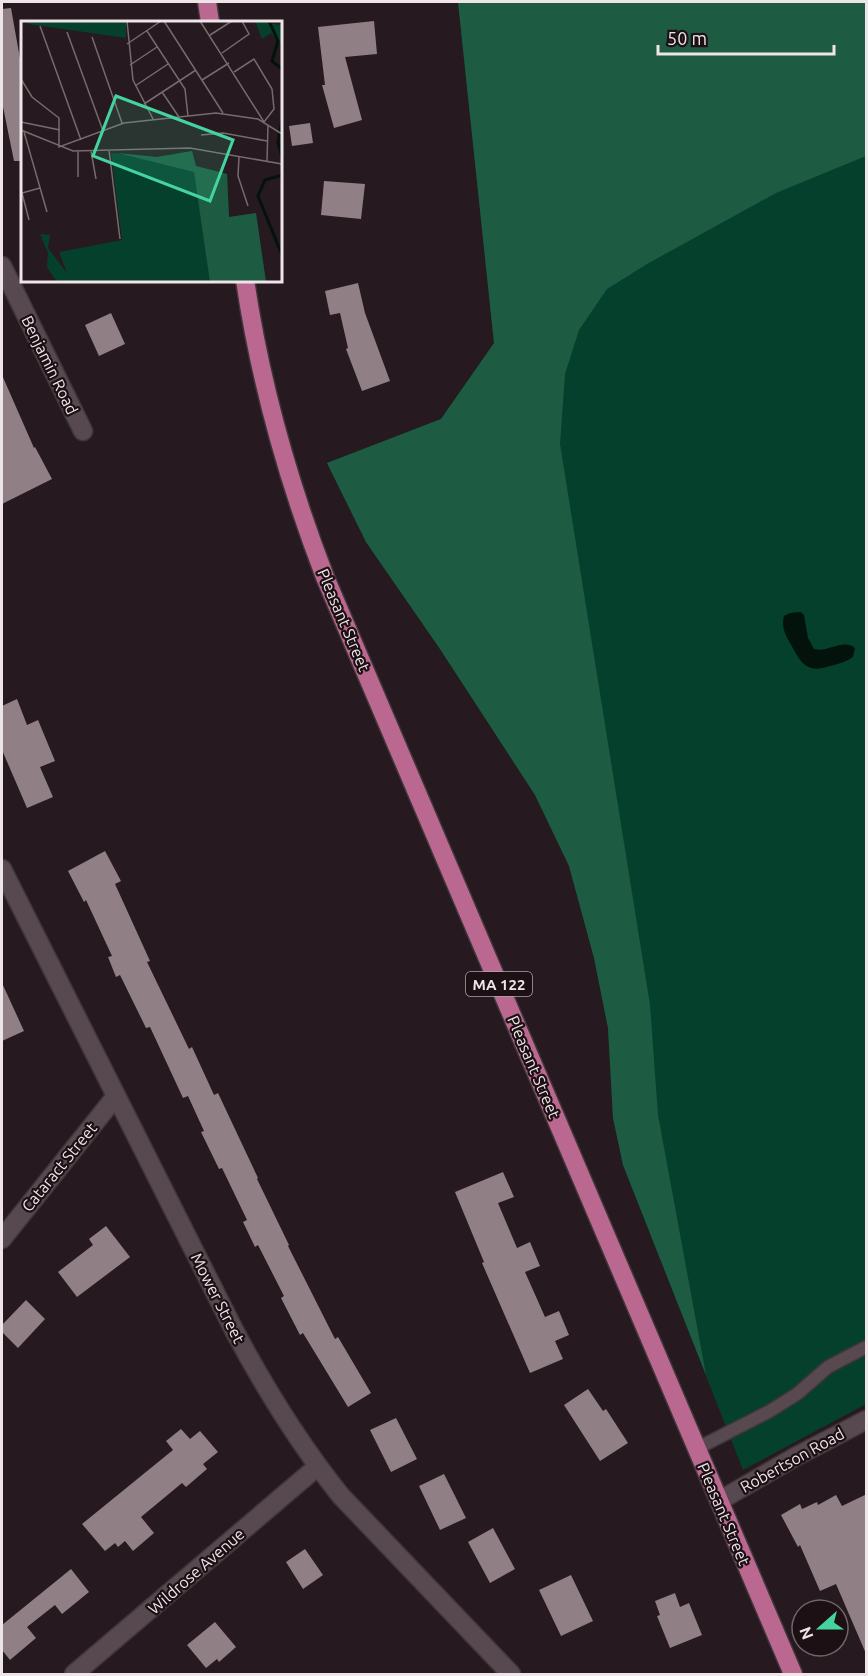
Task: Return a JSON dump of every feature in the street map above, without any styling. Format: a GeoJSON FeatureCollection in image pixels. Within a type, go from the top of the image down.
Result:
{"type":"FeatureCollection","features":[{"type":"Feature","properties":{"kind":"main road"},"geometry":{"type":"LineString","coordinates":[[207,2],[210,21]]}},
{"type":"Feature","properties":{"kind":"main road","name":"Pleasant Street"},"geometry":{"type":"LineString","coordinates":[[245,282],[259,361],[276,426],[299,507],[319,562],[793,1674]]}},
{"type":"Feature","properties":{"kind":"street","name":"Benjamin Road"},"geometry":{"type":"LineString","coordinates":[[2,266],[83,431]]}},
{"type":"Feature","properties":{"kind":"street","name":"Mower Street"},"geometry":{"type":"LineString","coordinates":[[2,869],[246,1352],[268,1391],[317,1467],[366,1523],[509,1674]]}},
{"type":"Feature","properties":{"kind":"street","name":"Cataract Street"},"geometry":{"type":"LineString","coordinates":[[2,1239],[116,1096]]}},
{"type":"Feature","properties":{"kind":"street","name":"Robertson Road"},"geometry":{"type":"LineString","coordinates":[[719,1501],[795,1457],[867,1420]]}},
{"type":"Feature","properties":{"kind":"street","name":"Wildrose Avenue"},"geometry":{"type":"LineString","coordinates":[[74,1674],[317,1467]]}},
{"type":"Feature","properties":{"kind":"lane"},"geometry":{"type":"LineString","coordinates":[[696,1449],[770,1411],[797,1394],[828,1367],[867,1347]]}},
{"type":"Feature","properties":{"kind":"green space"},"geometry":{"type":"Polygon","coordinates":[[[458,2],[866,2],[866,1404],[743,1470],[623,1165],[613,1118],[608,1028],[594,958],[569,866],[535,795],[440,649],[366,542],[327,463],[441,419],[494,343],[458,2]]]}},
{"type":"Feature","properties":{"kind":"green space"},"geometry":{"type":"Polygon","coordinates":[[[458,2],[866,2],[866,156],[776,193],[647,264],[607,289],[579,330],[565,374],[560,444],[650,1005],[658,1115],[706,1375],[623,1165],[613,1118],[608,1028],[594,958],[569,866],[535,795],[440,649],[366,542],[327,463],[441,419],[494,343],[458,2]]]}},
{"type":"Feature","properties":{"kind":"shaded area"},"geometry":{"type":"Polygon","coordinates":[[[801,612],[804,615],[808,638],[814,649],[846,644],[855,648],[853,657],[842,663],[822,668],[815,669],[805,665],[788,640],[783,623],[784,616],[801,612]]]}},
{"type":"Feature","properties":{"kind":"building"},"geometry":{"type":"Polygon","coordinates":[[[11,8],[21,64],[21,161],[14,161],[2,102],[2,9],[11,8]]]}},
{"type":"Feature","properties":{"kind":"building"},"geometry":{"type":"Polygon","coordinates":[[[374,21],[377,54],[345,57],[362,120],[334,128],[322,85],[325,85],[318,27],[374,21]]]}},
{"type":"Feature","properties":{"kind":"building"},"geometry":{"type":"Polygon","coordinates":[[[310,123],[313,143],[292,146],[289,126],[310,123]]]}},
{"type":"Feature","properties":{"kind":"building"},"geometry":{"type":"Polygon","coordinates":[[[324,181],[365,184],[361,219],[321,215],[324,181]]]}},
{"type":"Feature","properties":{"kind":"building"},"geometry":{"type":"Polygon","coordinates":[[[358,283],[365,313],[390,381],[362,391],[346,349],[348,348],[340,313],[330,315],[325,291],[358,283]]]}},
{"type":"Feature","properties":{"kind":"building"},"geometry":{"type":"Polygon","coordinates":[[[111,313],[125,344],[99,356],[85,325],[111,313]]]}},
{"type":"Feature","properties":{"kind":"building"},"geometry":{"type":"Polygon","coordinates":[[[2,375],[34,448],[52,479],[2,504],[2,375]]]}},
{"type":"Feature","properties":{"kind":"building"},"geometry":{"type":"Polygon","coordinates":[[[17,699],[27,725],[38,720],[55,761],[40,767],[53,797],[27,808],[2,750],[2,706],[17,699]]]}},
{"type":"Feature","properties":{"kind":"building"},"geometry":{"type":"Polygon","coordinates":[[[105,851],[121,881],[115,884],[150,961],[147,962],[189,1049],[192,1047],[214,1095],[218,1093],[288,1246],[335,1339],[338,1337],[371,1393],[348,1407],[303,1333],[300,1335],[281,1298],[284,1296],[258,1245],[255,1247],[243,1222],[247,1220],[222,1168],[219,1169],[201,1132],[204,1131],[188,1096],[183,1098],[150,1027],[146,1028],[120,975],[116,977],[108,957],[112,956],[86,900],[84,902],[68,871],[105,851]]]}},
{"type":"Feature","properties":{"kind":"building"},"geometry":{"type":"Polygon","coordinates":[[[2,983],[24,1031],[2,1041],[2,983]]]}},
{"type":"Feature","properties":{"kind":"building"},"geometry":{"type":"Polygon","coordinates":[[[503,1172],[514,1197],[498,1203],[517,1248],[530,1242],[540,1266],[525,1272],[545,1317],[559,1311],[569,1335],[555,1341],[563,1359],[530,1373],[482,1263],[484,1262],[455,1192],[503,1172]]]}},
{"type":"Feature","properties":{"kind":"building"},"geometry":{"type":"Polygon","coordinates":[[[106,1226],[130,1257],[77,1297],[58,1272],[93,1245],[89,1239],[106,1226]]]}},
{"type":"Feature","properties":{"kind":"building"},"geometry":{"type":"Polygon","coordinates":[[[26,1300],[45,1319],[18,1348],[2,1332],[2,1325],[26,1300]]]}},
{"type":"Feature","properties":{"kind":"building"},"geometry":{"type":"Polygon","coordinates":[[[588,1389],[603,1411],[606,1409],[628,1443],[600,1461],[564,1405],[588,1389]]]}},
{"type":"Feature","properties":{"kind":"building"},"geometry":{"type":"Polygon","coordinates":[[[396,1418],[417,1459],[391,1472],[370,1430],[396,1418]]]}},
{"type":"Feature","properties":{"kind":"building"},"geometry":{"type":"Polygon","coordinates":[[[181,1429],[190,1439],[200,1431],[218,1452],[203,1464],[207,1469],[186,1487],[182,1483],[141,1517],[154,1533],[133,1551],[125,1541],[118,1547],[115,1543],[105,1551],[82,1524],[173,1450],[166,1441],[181,1429]]]}},
{"type":"Feature","properties":{"kind":"building"},"geometry":{"type":"Polygon","coordinates":[[[444,1474],[466,1518],[440,1530],[419,1486],[444,1474]]]}},
{"type":"Feature","properties":{"kind":"building"},"geometry":{"type":"Polygon","coordinates":[[[867,1494],[867,1656],[850,1617],[850,1598],[842,1598],[836,1584],[820,1591],[800,1545],[798,1547],[781,1515],[800,1504],[802,1509],[817,1502],[818,1505],[836,1495],[842,1506],[867,1494]]]}},
{"type":"Feature","properties":{"kind":"building"},"geometry":{"type":"Polygon","coordinates":[[[493,1528],[515,1569],[490,1583],[468,1542],[493,1528]]]}},
{"type":"Feature","properties":{"kind":"building"},"geometry":{"type":"Polygon","coordinates":[[[305,1549],[323,1575],[303,1589],[286,1562],[305,1549]]]}},
{"type":"Feature","properties":{"kind":"building"},"geometry":{"type":"Polygon","coordinates":[[[71,1569],[89,1592],[62,1614],[55,1605],[27,1627],[36,1638],[10,1660],[2,1650],[2,1625],[71,1569]]]}},
{"type":"Feature","properties":{"kind":"building"},"geometry":{"type":"Polygon","coordinates":[[[571,1575],[593,1621],[561,1636],[539,1590],[571,1575]]]}},
{"type":"Feature","properties":{"kind":"building"},"geometry":{"type":"Polygon","coordinates":[[[675,1593],[680,1607],[689,1603],[702,1635],[670,1648],[657,1616],[660,1615],[655,1601],[675,1593]]]}},
{"type":"Feature","properties":{"kind":"building"},"geometry":{"type":"Polygon","coordinates":[[[215,1622],[236,1647],[219,1662],[217,1659],[206,1668],[187,1645],[215,1622]]]}}]}
